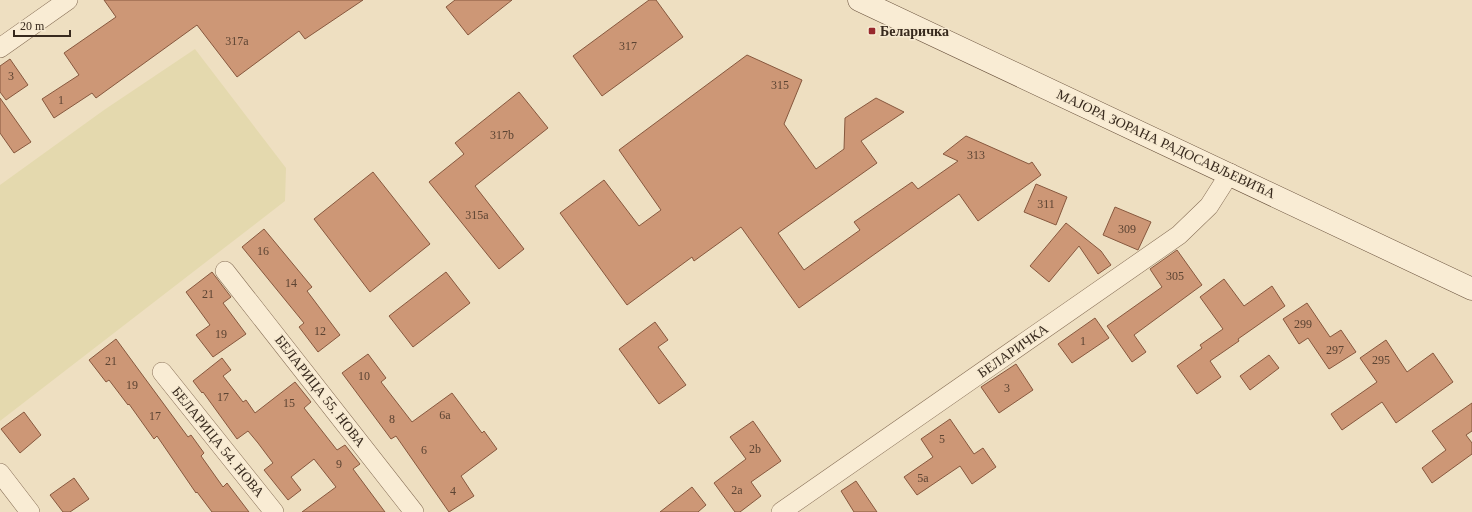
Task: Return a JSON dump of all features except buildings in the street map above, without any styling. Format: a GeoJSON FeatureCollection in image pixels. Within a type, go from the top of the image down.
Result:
{"type":"FeatureCollection","features":[{"type":"Feature","properties":{"kind":"main road","name":"МАЈОРА ЗОРАНА РАДОСАВЉЕВИЋА"},"geometry":{"type":"LineString","coordinates":[[859,0],[1230,173],[1472,289]]}},
{"type":"Feature","properties":{"kind":"street"},"geometry":{"type":"LineString","coordinates":[[0,48],[68,0]]}},
{"type":"Feature","properties":{"kind":"street","name":"БЕЛАРИЧКА"},"geometry":{"type":"LineString","coordinates":[[781,512],[1179,235],[1209,206],[1230,173]]}},
{"type":"Feature","properties":{"kind":"street","name":"БЕЛАРИЦА 55. НОВА"},"geometry":{"type":"LineString","coordinates":[[225,271],[414,512]]}},
{"type":"Feature","properties":{"kind":"street","name":"БЕЛАРИЦА 54. НОВА"},"geometry":{"type":"LineString","coordinates":[[162,372],[274,512]]}},
{"type":"Feature","properties":{"kind":"street"},"geometry":{"type":"LineString","coordinates":[[0,473],[30,512]]}},
{"type":"Feature","properties":{"kind":"shaded area"},"geometry":{"type":"Polygon","coordinates":[[[195,49],[286,168],[285,201],[0,421],[0,185],[104,110],[195,49]]]}},
{"type":"Feature","properties":{"kind":"place","name":"Беларичка"},"geometry":{"type":"Point","coordinates":[872,31]}}]}
